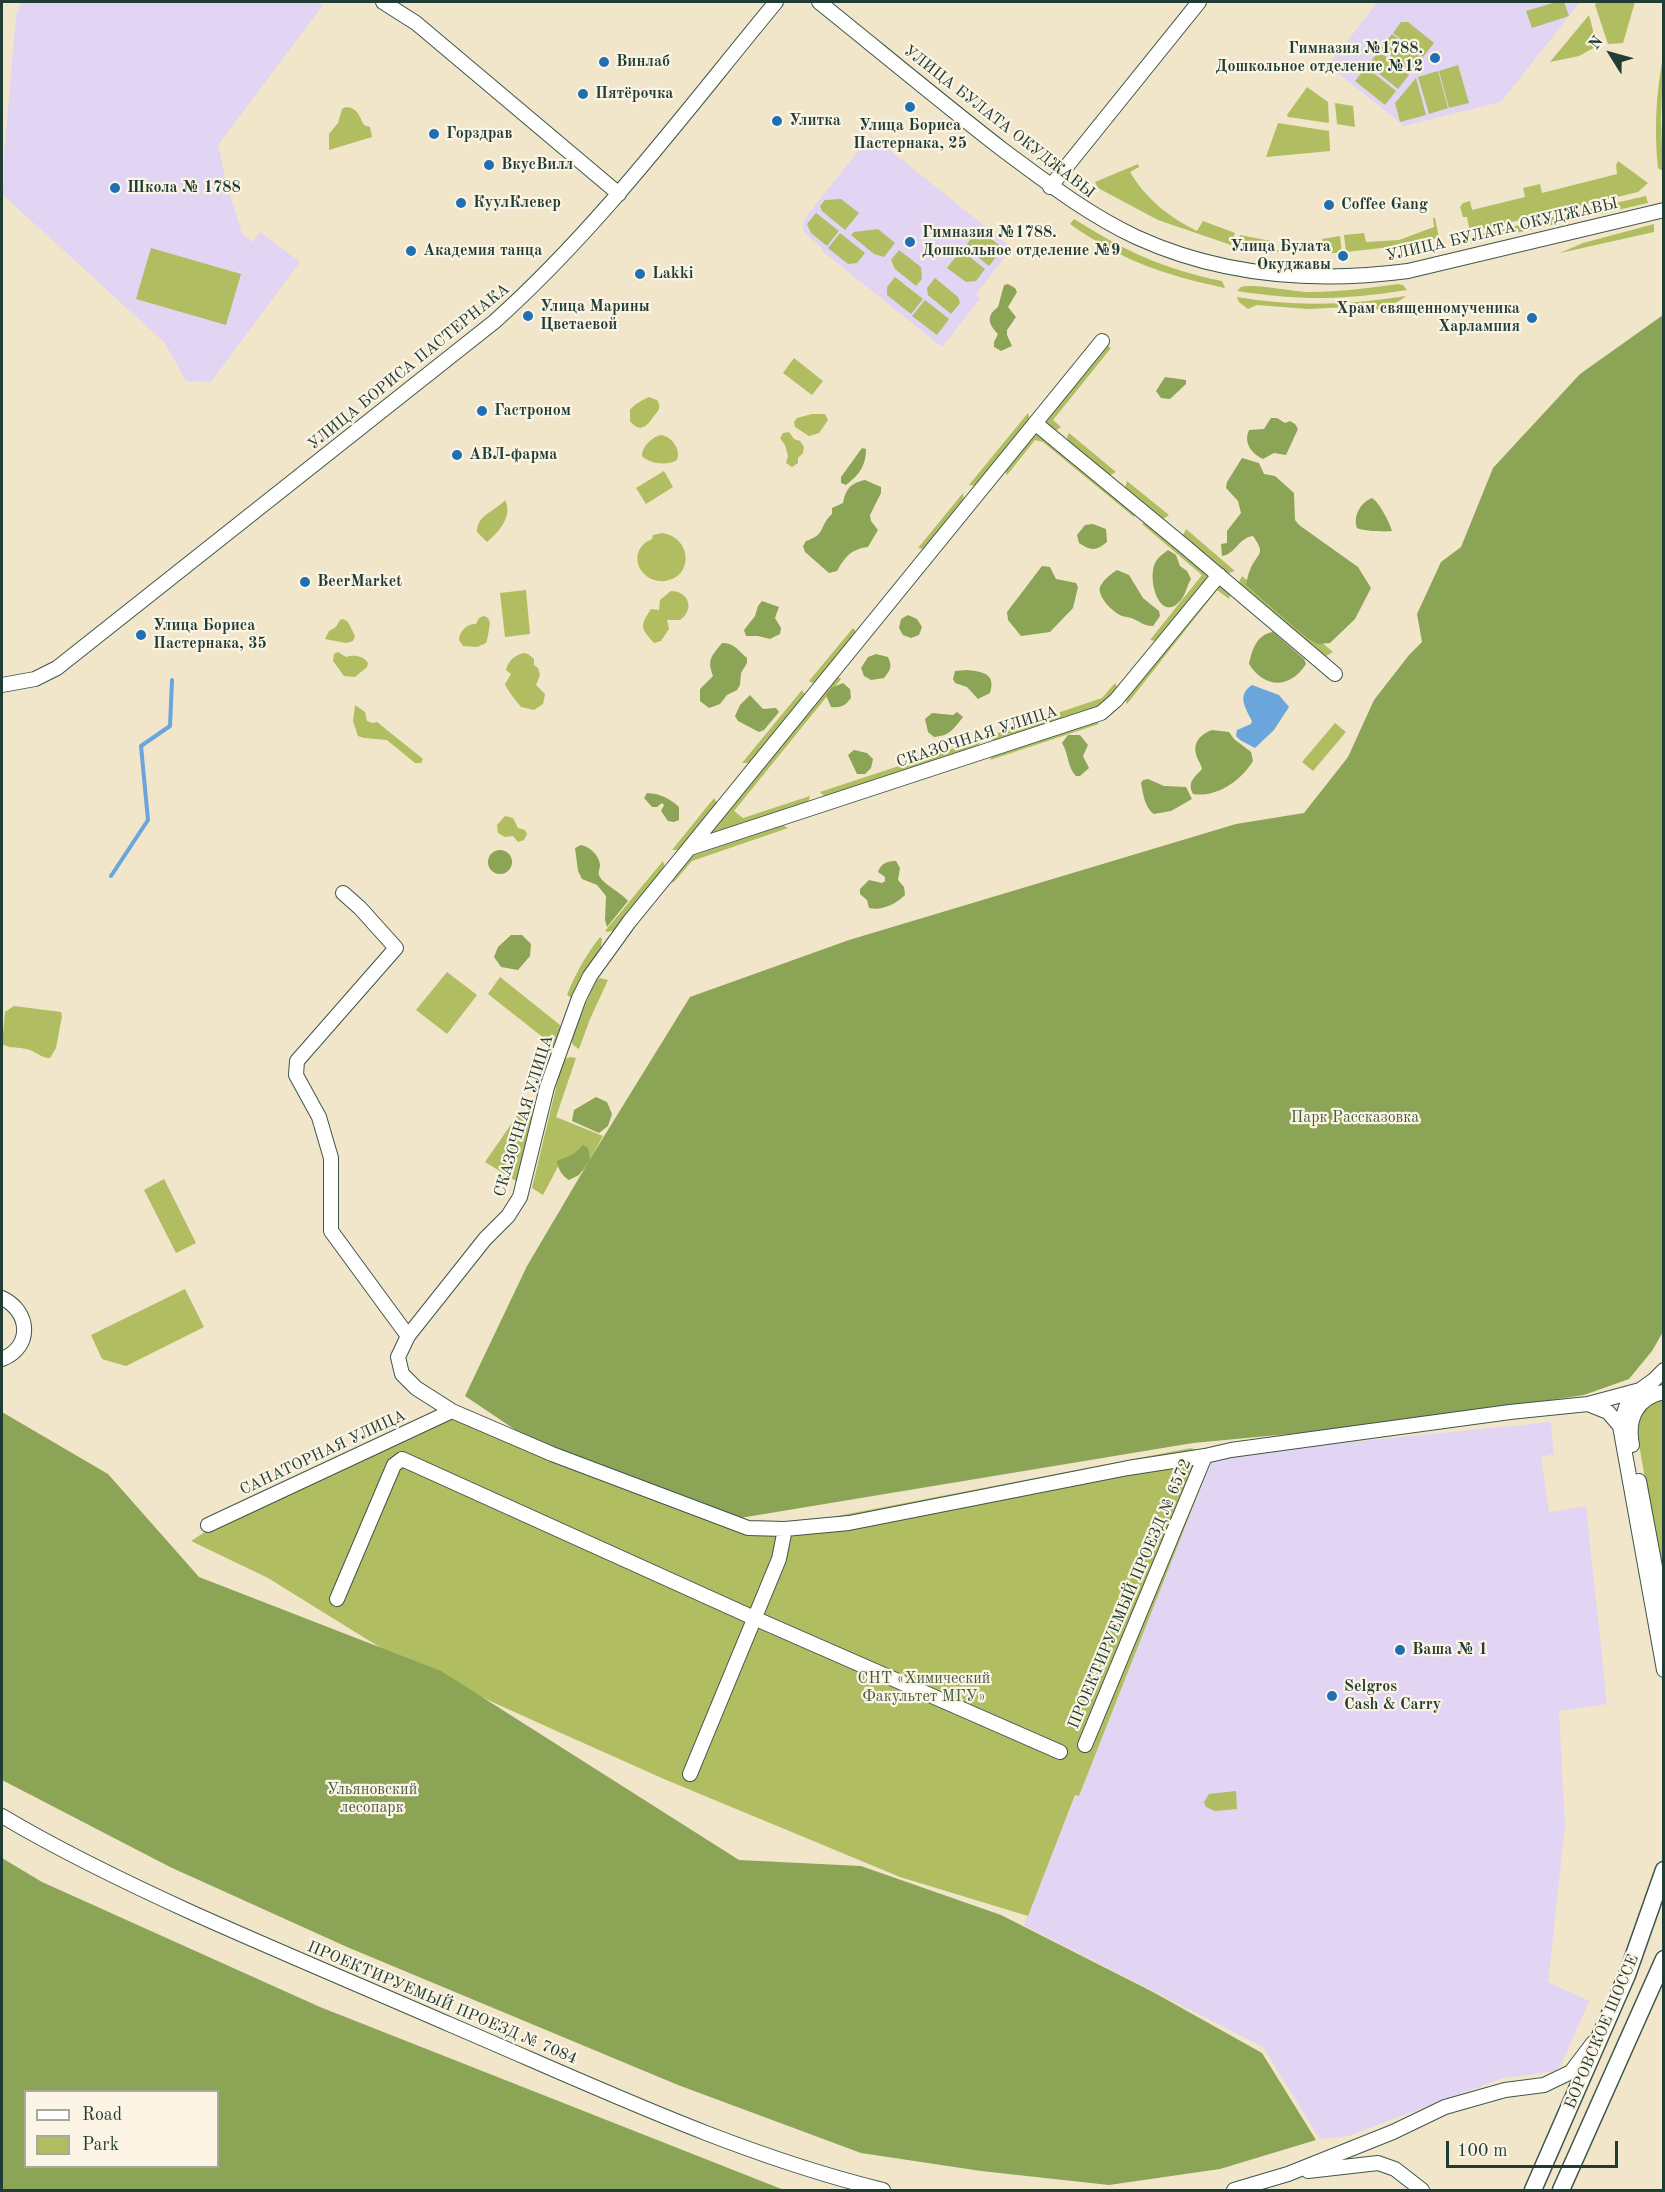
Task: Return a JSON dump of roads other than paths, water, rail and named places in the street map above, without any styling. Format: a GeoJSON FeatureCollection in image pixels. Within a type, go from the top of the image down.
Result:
{"type":"FeatureCollection","features":[{"type":"Feature","properties":{"kind":"main road","name":"БОРОВСКОЕ ШОССЕ"},"geometry":{"type":"LineString","coordinates":[[1533,2190],[1634,1958],[1664,1870]]}},
{"type":"Feature","properties":{"kind":"main road","name":"БОРОВСКОЕ ШОССЕ"},"geometry":{"type":"LineString","coordinates":[[1561,2190],[1664,1959]]}},
{"type":"Feature","properties":{"kind":"street"},"geometry":{"type":"LineString","coordinates":[[383,2],[416,22],[619,194]]}},
{"type":"Feature","properties":{"kind":"street","name":"УЛИЦА БОРИСА ПАСТЕРНАКА"},"geometry":{"type":"LineString","coordinates":[[2,685],[35,680],[57,668],[440,366],[529,290],[577,242],[619,194],[776,2]]}},
{"type":"Feature","properties":{"kind":"street","name":"УЛИЦА БУЛАТА ОКУДЖАВЫ"},"geometry":{"type":"LineString","coordinates":[[819,2],[1050,187],[1108,223],[1170,250],[1234,268],[1304,276],[1356,276],[1408,271],[1664,210]]}},
{"type":"Feature","properties":{"kind":"street"},"geometry":{"type":"LineString","coordinates":[[1050,187],[1199,2]]}},
{"type":"Feature","properties":{"kind":"street","name":"СКАЗОЧНАЯ УЛИЦА"},"geometry":{"type":"LineString","coordinates":[[408,1336],[485,1239],[508,1216],[520,1197],[547,1087],[584,987],[628,922],[1102,341]]}},
{"type":"Feature","properties":{"kind":"street"},"geometry":{"type":"LineString","coordinates":[[1035,423],[1335,674]]}},
{"type":"Feature","properties":{"kind":"street","name":"СКАЗОЧНАЯ УЛИЦА"},"geometry":{"type":"LineString","coordinates":[[690,848],[1101,713],[1116,700],[1219,575]]}},
{"type":"Feature","properties":{"kind":"street"},"geometry":{"type":"LineString","coordinates":[[343,893],[360,908],[396,948],[297,1061],[296,1075],[319,1116],[331,1158],[331,1231],[408,1336],[398,1357],[402,1374],[416,1388],[452,1411],[552,1454],[748,1528],[786,1529],[849,1523],[1231,1450],[1510,1412],[1588,1404],[1640,1390]]}},
{"type":"Feature","properties":{"kind":"street"},"geometry":{"type":"LineString","coordinates":[[2,1298],[13,1304],[20,1312],[24,1330],[22,1341],[16,1350],[2,1359]]}},
{"type":"Feature","properties":{"kind":"street"},"geometry":{"type":"LineString","coordinates":[[1620,1426],[1626,1407],[1640,1390],[1664,1370]]}},
{"type":"Feature","properties":{"kind":"street"},"geometry":{"type":"LineString","coordinates":[[1664,1392],[1654,1394],[1642,1402],[1633,1414],[1630,1427],[1664,1670]]}},
{"type":"Feature","properties":{"kind":"street"},"geometry":{"type":"LineString","coordinates":[[1588,1404],[1608,1412],[1620,1426],[1651,1573],[1664,1615]]}},
{"type":"Feature","properties":{"kind":"street","name":"САНАТОРНАЯ УЛИЦА"},"geometry":{"type":"LineString","coordinates":[[208,1525],[452,1411]]}},
{"type":"Feature","properties":{"kind":"street","name":"ПРОЕКТИРУЕМЫЙ ПРОЕЗД № 6572"},"geometry":{"type":"LineString","coordinates":[[1085,1745],[1205,1456]]}},
{"type":"Feature","properties":{"kind":"street"},"geometry":{"type":"LineString","coordinates":[[337,1599],[394,1465],[402,1459],[754,1618],[1060,1752]]}},
{"type":"Feature","properties":{"kind":"street"},"geometry":{"type":"LineString","coordinates":[[690,1774],[779,1559],[786,1529]]}},
{"type":"Feature","properties":{"kind":"street","name":"ПРОЕКТИРУЕМЫЙ ПРОЕЗД № 7084"},"geometry":{"type":"LineString","coordinates":[[2,1816],[38,1838],[116,1878],[266,1946],[590,2084],[739,2146],[824,2176],[883,2190]]}},
{"type":"Feature","properties":{"kind":"street"},"geometry":{"type":"LineString","coordinates":[[1234,2190],[1288,2174],[1393,2132],[1445,2107],[1505,2090],[1544,2085],[1571,2072],[1606,2024]]}},
{"type":"Feature","properties":{"kind":"street"},"geometry":{"type":"LineString","coordinates":[[1288,2174],[1378,2163],[1395,2169],[1422,2190]]}},
{"type":"Feature","properties":{"kind":"water"},"geometry":{"type":"Polygon","coordinates":[[[1252,685],[1279,695],[1289,707],[1274,730],[1255,748],[1236,736],[1237,730],[1251,724],[1252,721],[1243,698],[1244,693],[1252,685]]]}},
{"type":"Feature","properties":{"kind":"waterway"},"geometry":{"type":"LineString","coordinates":[[111,876],[148,820],[141,746],[170,726],[172,680]]}},
{"type":"Feature","properties":{"kind":"place","name":"Гимназия №1788. Дошкольное отделение №12"},"geometry":{"type":"Point","coordinates":[1435,58]}},
{"type":"Feature","properties":{"kind":"place","name":"Винлаб"},"geometry":{"type":"Point","coordinates":[604,62]}},
{"type":"Feature","properties":{"kind":"place","name":"Пятёрочка"},"geometry":{"type":"Point","coordinates":[583,94]}},
{"type":"Feature","properties":{"kind":"place","name":"Улица Бориса Пастернака, 25"},"geometry":{"type":"Point","coordinates":[910,107]}},
{"type":"Feature","properties":{"kind":"place","name":"Улитка"},"geometry":{"type":"Point","coordinates":[777,121]}},
{"type":"Feature","properties":{"kind":"place","name":"Горздрав"},"geometry":{"type":"Point","coordinates":[434,134]}},
{"type":"Feature","properties":{"kind":"place","name":"ВкусВилл"},"geometry":{"type":"Point","coordinates":[489,165]}},
{"type":"Feature","properties":{"kind":"place","name":"Школа № 1788"},"geometry":{"type":"Point","coordinates":[115,188]}},
{"type":"Feature","properties":{"kind":"place","name":"КуулКлевер"},"geometry":{"type":"Point","coordinates":[461,203]}},
{"type":"Feature","properties":{"kind":"place","name":"Coffee Gang"},"geometry":{"type":"Point","coordinates":[1329,205]}},
{"type":"Feature","properties":{"kind":"place","name":"Гимназия №1788. Дошкольное отделение №9"},"geometry":{"type":"Point","coordinates":[910,242]}},
{"type":"Feature","properties":{"kind":"place","name":"Академия танца"},"geometry":{"type":"Point","coordinates":[411,251]}},
{"type":"Feature","properties":{"kind":"place","name":"Улица Булата Окуджавы"},"geometry":{"type":"Point","coordinates":[1343,256]}},
{"type":"Feature","properties":{"kind":"place","name":"Lakki"},"geometry":{"type":"Point","coordinates":[640,274]}},
{"type":"Feature","properties":{"kind":"place","name":"Улица Марины Цветаевой"},"geometry":{"type":"Point","coordinates":[528,316]}},
{"type":"Feature","properties":{"kind":"place","name":"Храм священномученика Харлампия"},"geometry":{"type":"Point","coordinates":[1532,318]}},
{"type":"Feature","properties":{"kind":"place","name":"Гастроном"},"geometry":{"type":"Point","coordinates":[482,411]}},
{"type":"Feature","properties":{"kind":"place","name":"АВЛ-фарма"},"geometry":{"type":"Point","coordinates":[457,455]}},
{"type":"Feature","properties":{"kind":"place","name":"BeerMarket"},"geometry":{"type":"Point","coordinates":[305,582]}},
{"type":"Feature","properties":{"kind":"place","name":"Улица Бориса Пастернака, 35"},"geometry":{"type":"Point","coordinates":[141,635]}},
{"type":"Feature","properties":{"kind":"place","name":"Ваша № 1"},"geometry":{"type":"Point","coordinates":[1400,1650]}},
{"type":"Feature","properties":{"kind":"place","name":"Selgros Cash & Carry"},"geometry":{"type":"Point","coordinates":[1332,1696]}},
{"type":"Feature","properties":{"kind":"park label","name":"Парк Рассказовка"},"geometry":{"type":"Point","coordinates":[1355,1118]}},
{"type":"Feature","properties":{"kind":"park label","name":"СНТ «Химический Факультет МГУ»"},"geometry":{"type":"Point","coordinates":[924,1688]}},
{"type":"Feature","properties":{"kind":"park label","name":"Ульяновский лесопарк"},"geometry":{"type":"Point","coordinates":[372,1799]}}]}
